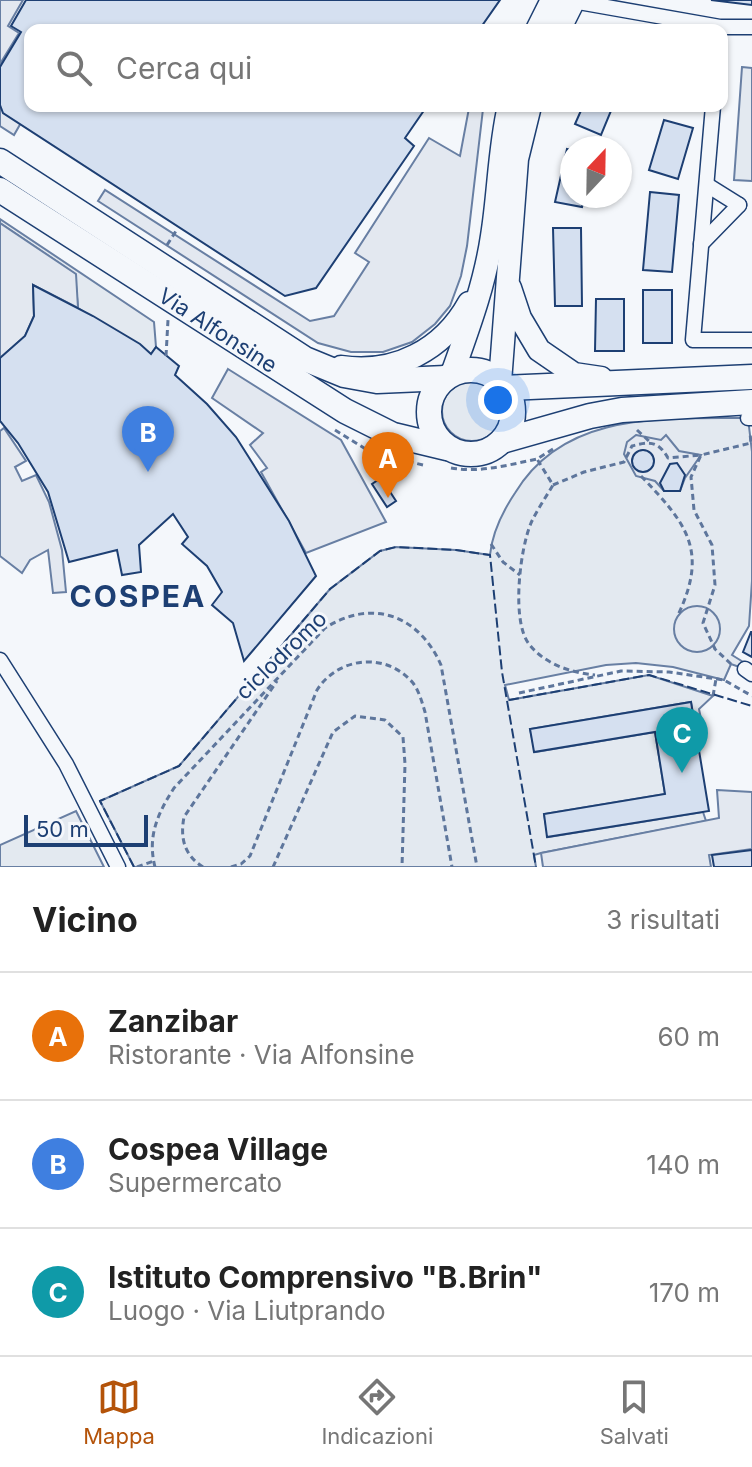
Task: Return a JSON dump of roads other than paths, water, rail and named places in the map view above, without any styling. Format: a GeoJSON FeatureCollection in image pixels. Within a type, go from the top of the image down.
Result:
{"type":"FeatureCollection","features":[{"type":"Feature","properties":{"kind":"main road"},"geometry":{"type":"LineString","coordinates":[[543,24],[566,0]]}},
{"type":"Feature","properties":{"kind":"main road"},"geometry":{"type":"LineString","coordinates":[[560,24],[566,0]]}},
{"type":"Feature","properties":{"kind":"main road"},"geometry":{"type":"LineString","coordinates":[[503,385],[493,234],[500,153],[508,112]]}},
{"type":"Feature","properties":{"kind":"main road"},"geometry":{"type":"LineString","coordinates":[[449,376],[496,276],[529,112]]}},
{"type":"Feature","properties":{"kind":"main road","name":"Via Alfonsine"},"geometry":{"type":"LineString","coordinates":[[0,161],[305,359],[344,375],[377,381],[449,376]]}},
{"type":"Feature","properties":{"kind":"main road","name":"Via Alfonsine"},"geometry":{"type":"LineString","coordinates":[[0,190],[345,411],[393,435],[447,448]]}},
{"type":"Feature","properties":{"kind":"main road"},"geometry":{"type":"LineString","coordinates":[[305,359],[345,368],[377,367],[414,359],[443,339],[496,276]]}},
{"type":"Feature","properties":{"kind":"main road"},"geometry":{"type":"LineString","coordinates":[[496,276],[539,350],[574,374],[622,381]]}},
{"type":"Feature","properties":{"kind":"main road"},"geometry":{"type":"LineString","coordinates":[[502,441],[512,421],[511,398],[503,385],[482,371],[462,371],[449,376],[436,387],[428,413],[437,438],[447,448],[474,455],[484,453],[502,441],[622,410],[751,412]]}},
{"type":"Feature","properties":{"kind":"main road"},"geometry":{"type":"LineString","coordinates":[[503,385],[576,386],[622,381],[752,377]]}},
{"type":"Feature","properties":{"kind":"street"},"geometry":{"type":"LineString","coordinates":[[566,0],[627,6],[703,24]]}},
{"type":"Feature","properties":{"kind":"street"},"geometry":{"type":"LineString","coordinates":[[728,28],[752,27]]}},
{"type":"Feature","properties":{"kind":"street"},"geometry":{"type":"LineString","coordinates":[[713,112],[693,340],[752,340]]}},
{"type":"Feature","properties":{"kind":"street"},"geometry":{"type":"LineString","coordinates":[[701,244],[745,205],[707,185]]}},
{"type":"Feature","properties":{"kind":"street"},"geometry":{"type":"LineString","coordinates":[[0,660],[66,764],[118,867]]}},
{"type":"Feature","properties":{"kind":"place","name":"Cospea Village"},"geometry":{"type":"Point","coordinates":[148,472]}},
{"type":"Feature","properties":{"kind":"place","name":"Zanzibar"},"geometry":{"type":"Point","coordinates":[388,498]}},
{"type":"Feature","properties":{"kind":"place","name":"Istituto Comprensivo \"B.Brin\""},"geometry":{"type":"Point","coordinates":[682,773]}},
{"type":"Feature","properties":{"kind":"district","name":"COSPEA"},"geometry":{"type":"Point","coordinates":[138,597]}}]}
